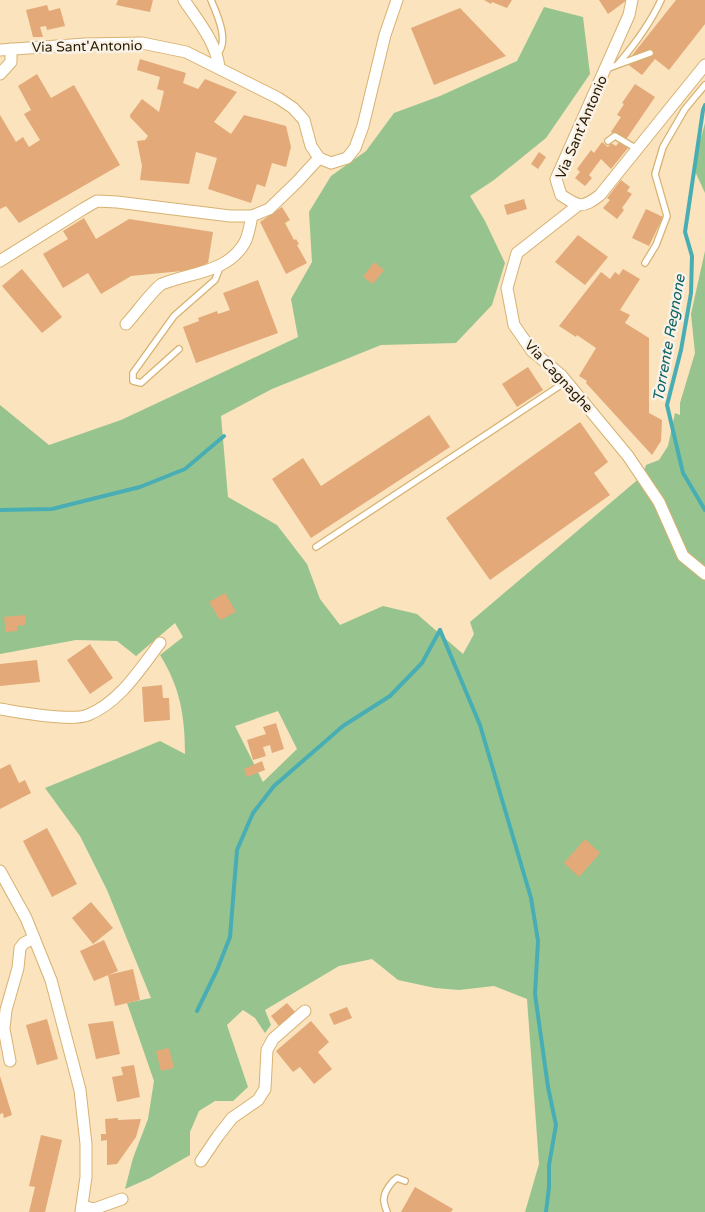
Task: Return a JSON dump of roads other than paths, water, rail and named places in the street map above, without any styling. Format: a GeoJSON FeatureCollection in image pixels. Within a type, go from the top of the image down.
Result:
{"type":"FeatureCollection","features":[{"type":"Feature","properties":{"kind":"street"},"geometry":{"type":"LineString","coordinates":[[184,0],[209,38],[217,54],[219,67]]}},
{"type":"Feature","properties":{"kind":"street"},"geometry":{"type":"LineString","coordinates":[[0,261],[97,202],[117,202],[230,216],[252,216],[269,209],[319,158],[331,163],[347,158],[355,148],[363,126],[385,35],[397,0]]}},
{"type":"Feature","properties":{"kind":"street","name":"Via Sant'Antonio"},"geometry":{"type":"LineString","coordinates":[[576,206],[560,195],[556,179],[629,15],[632,0]]}},
{"type":"Feature","properties":{"kind":"street","name":"Via Sant'Antonio"},"geometry":{"type":"LineString","coordinates":[[0,74],[11,62],[6,49],[85,44],[142,44],[186,52],[219,67],[293,108],[304,120],[311,146],[319,158]]}},
{"type":"Feature","properties":{"kind":"street"},"geometry":{"type":"LineString","coordinates":[[576,206],[588,204],[600,195],[705,65]]}},
{"type":"Feature","properties":{"kind":"street","name":"Via Cagnaghe"},"geometry":{"type":"LineString","coordinates":[[576,206],[517,253],[507,288],[514,325],[532,351],[561,374],[628,456],[659,502],[683,556],[705,574]]}},
{"type":"Feature","properties":{"kind":"street"},"geometry":{"type":"LineString","coordinates":[[126,324],[160,285],[194,276],[221,265],[236,256],[246,240],[252,216]]}},
{"type":"Feature","properties":{"kind":"street"},"geometry":{"type":"LineString","coordinates":[[0,709],[42,715],[86,716],[108,703],[131,682],[160,642]]}},
{"type":"Feature","properties":{"kind":"street"},"geometry":{"type":"LineString","coordinates":[[0,871],[26,918],[51,980],[80,1090],[86,1144],[86,1177],[82,1209],[94,1209],[122,1199]]}},
{"type":"Feature","properties":{"kind":"street"},"geometry":{"type":"LineString","coordinates":[[10,1061],[4,1029],[6,1010],[18,968],[20,948],[24,943],[34,938]]}},
{"type":"Feature","properties":{"kind":"street"},"geometry":{"type":"LineString","coordinates":[[201,1161],[232,1118],[258,1100],[265,1089],[267,1050],[273,1039],[305,1011]]}},
{"type":"Feature","properties":{"kind":"lane"},"geometry":{"type":"LineString","coordinates":[[211,0],[218,17],[224,43],[222,50],[217,54]]}},
{"type":"Feature","properties":{"kind":"lane"},"geometry":{"type":"LineString","coordinates":[[618,64],[638,41],[653,18],[661,0]]}},
{"type":"Feature","properties":{"kind":"lane"},"geometry":{"type":"LineString","coordinates":[[606,69],[650,52]]}},
{"type":"Feature","properties":{"kind":"lane"},"geometry":{"type":"LineString","coordinates":[[645,263],[656,245],[667,216],[655,174],[663,147],[685,109],[705,85]]}},
{"type":"Feature","properties":{"kind":"lane"},"geometry":{"type":"LineString","coordinates":[[608,141],[615,136],[637,149]]}},
{"type":"Feature","properties":{"kind":"lane"},"geometry":{"type":"LineString","coordinates":[[179,349],[141,383],[133,381],[133,373],[174,316],[215,280],[221,265]]}},
{"type":"Feature","properties":{"kind":"lane"},"geometry":{"type":"LineString","coordinates":[[316,547],[567,381]]}},
{"type":"Feature","properties":{"kind":"lane"},"geometry":{"type":"LineString","coordinates":[[387,1212],[383,1200],[387,1190],[397,1178],[406,1181]]}},
{"type":"Feature","properties":{"kind":"waterway","name":"Torrente Regnone"},"geometry":{"type":"LineString","coordinates":[[705,105],[685,232],[692,256],[691,293],[681,350],[667,405],[683,473],[705,510]]}},
{"type":"Feature","properties":{"kind":"waterway"},"geometry":{"type":"LineString","coordinates":[[0,510],[52,509],[140,487],[185,469],[224,436]]}},
{"type":"Feature","properties":{"kind":"waterway"},"geometry":{"type":"LineString","coordinates":[[440,630],[480,725],[531,898],[538,941],[535,994],[548,1087],[556,1125],[549,1165],[546,1212]]}},
{"type":"Feature","properties":{"kind":"waterway"},"geometry":{"type":"LineString","coordinates":[[197,1011],[217,970],[230,937],[237,850],[253,813],[274,786],[343,726],[390,696],[422,663],[440,630]]}}]}
